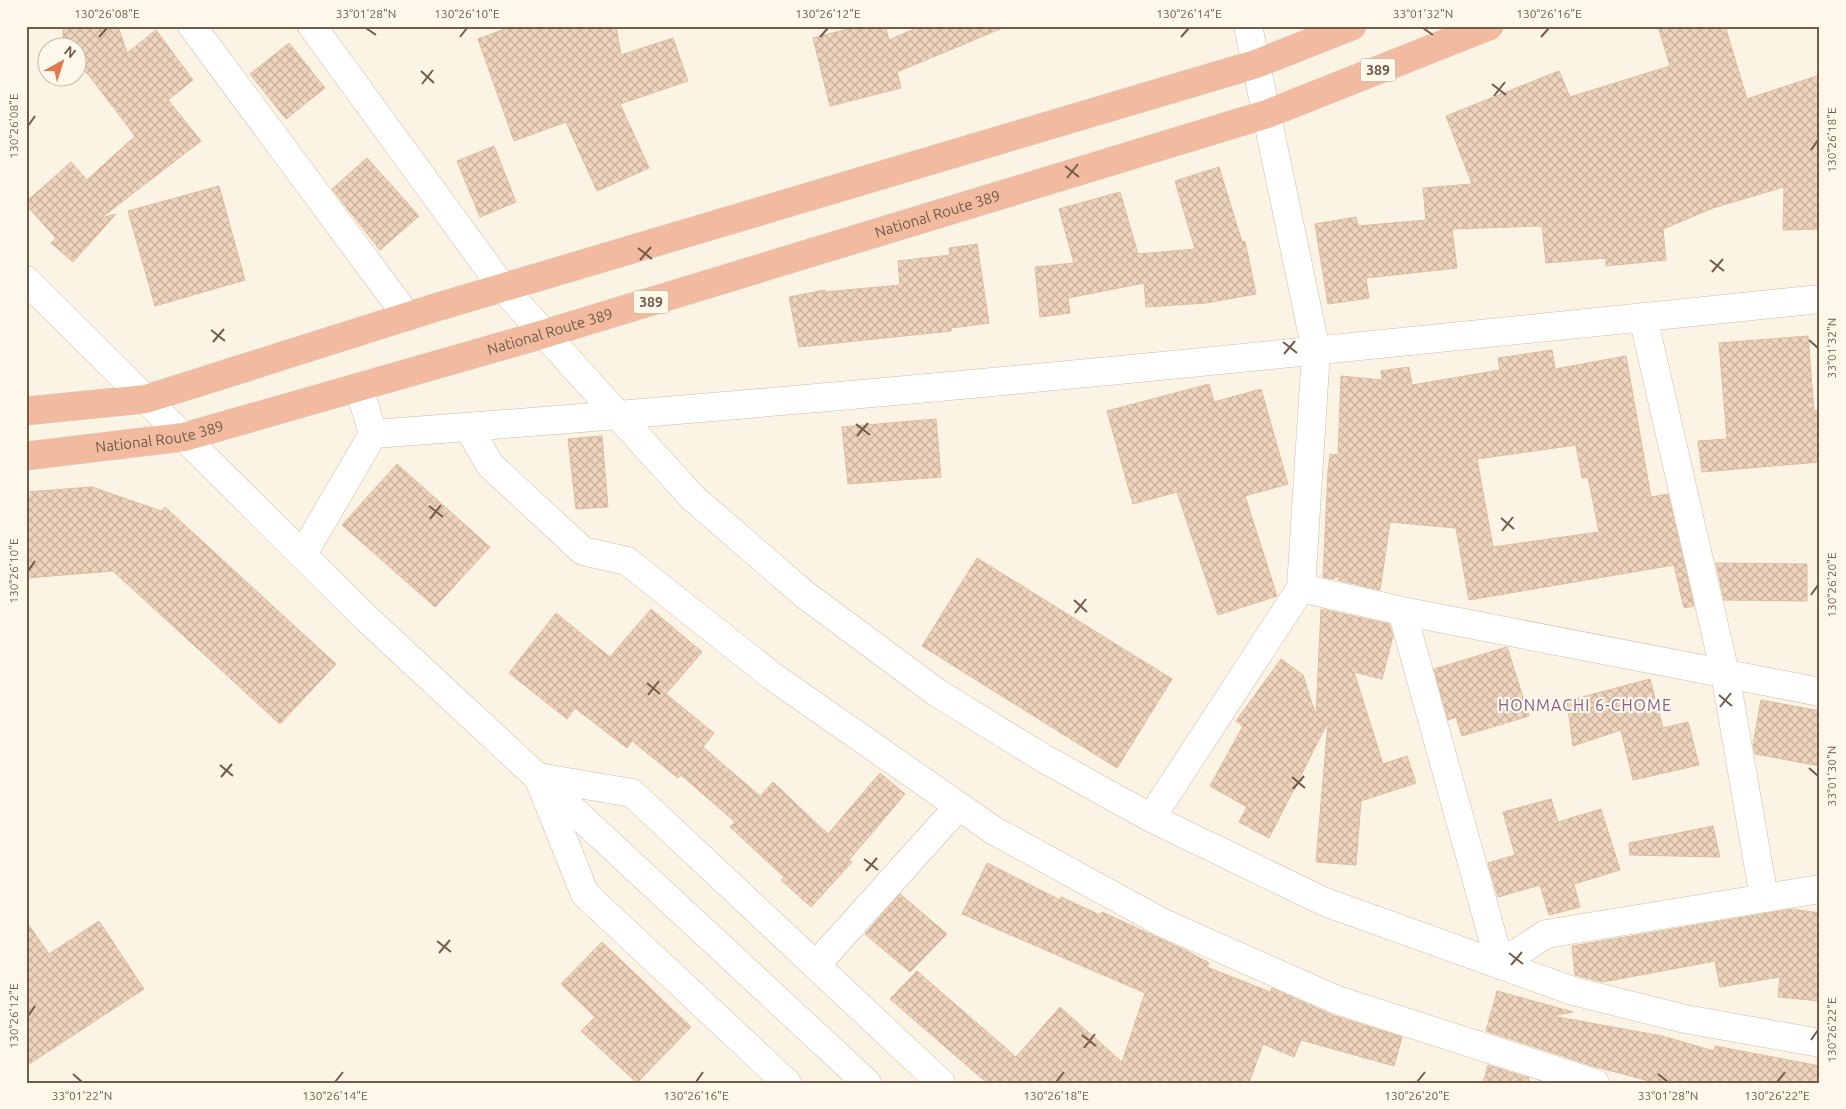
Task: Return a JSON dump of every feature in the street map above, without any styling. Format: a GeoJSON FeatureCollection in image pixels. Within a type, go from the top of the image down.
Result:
{"type":"FeatureCollection","features":[{"type":"Feature","properties":{"kind":"highway"},"geometry":{"type":"LineString","coordinates":[[26,411],[146,399],[407,316],[1256,64],[1352,26]]}},
{"type":"Feature","properties":{"kind":"highway","name":"389"},"geometry":{"type":"LineString","coordinates":[[1267,114],[1489,26]]}},
{"type":"Feature","properties":{"kind":"highway","name":"National Route 389"},"geometry":{"type":"LineString","coordinates":[[26,456],[184,437],[544,334],[1267,114]]}},
{"type":"Feature","properties":{"kind":"street"},"geometry":{"type":"LineString","coordinates":[[192,26],[407,316]]}},
{"type":"Feature","properties":{"kind":"street"},"geometry":{"type":"LineString","coordinates":[[312,26],[503,288],[692,497],[804,594],[936,692],[1043,758],[1151,818],[1326,902],[1573,991],[1685,1019],[1820,1043]]}},
{"type":"Feature","properties":{"kind":"street"},"geometry":{"type":"LineString","coordinates":[[1151,818],[1301,588],[1316,351],[1248,26]]}},
{"type":"Feature","properties":{"kind":"street"},"geometry":{"type":"LineString","coordinates":[[26,280],[366,617],[867,1083]]}},
{"type":"Feature","properties":{"kind":"street"},"geometry":{"type":"LineString","coordinates":[[374,434],[618,416],[1316,351],[1820,299]]}},
{"type":"Feature","properties":{"kind":"street"},"geometry":{"type":"LineString","coordinates":[[1643,317],[1725,673],[1764,898]]}},
{"type":"Feature","properties":{"kind":"street"},"geometry":{"type":"LineString","coordinates":[[302,554],[374,434],[360,387]]}},
{"type":"Feature","properties":{"kind":"street"},"geometry":{"type":"LineString","coordinates":[[468,427],[490,465],[582,551],[627,561],[772,676],[993,830],[1163,923],[1337,1000],[1595,1083]]}},
{"type":"Feature","properties":{"kind":"street"},"geometry":{"type":"LineString","coordinates":[[1301,588],[1402,611],[1820,692]]}},
{"type":"Feature","properties":{"kind":"street"},"geometry":{"type":"LineString","coordinates":[[1402,611],[1500,964]]}},
{"type":"Feature","properties":{"kind":"street"},"geometry":{"type":"LineString","coordinates":[[538,777],[632,793],[942,1083]]}},
{"type":"Feature","properties":{"kind":"street"},"geometry":{"type":"LineString","coordinates":[[538,777],[585,894],[787,1083]]}},
{"type":"Feature","properties":{"kind":"street"},"geometry":{"type":"LineString","coordinates":[[816,965],[958,807]]}},
{"type":"Feature","properties":{"kind":"street"},"geometry":{"type":"LineString","coordinates":[[1500,964],[1546,934],[1820,889]]}},
{"type":"Feature","properties":{"kind":"building"},"geometry":{"type":"Polygon","coordinates":[[[63,26],[118,26],[127,53],[156,30],[193,80],[168,100],[201,141],[101,218],[116,214],[73,262],[51,243],[56,238],[26,205],[26,202],[71,162],[87,180],[135,136],[88,74],[88,38],[63,38],[63,26]]]}},
{"type":"Feature","properties":{"kind":"building"},"geometry":{"type":"Polygon","coordinates":[[[513,26],[616,26],[621,55],[673,38],[688,81],[620,104],[649,168],[597,191],[566,122],[514,141],[478,39],[513,26]]]}},
{"type":"Feature","properties":{"kind":"building"},"geometry":{"type":"Polygon","coordinates":[[[860,26],[885,26],[889,40],[921,26],[1005,27],[897,72],[901,88],[830,106],[813,38],[860,26]]]}},
{"type":"Feature","properties":{"kind":"building"},"geometry":{"type":"Polygon","coordinates":[[[1658,26],[1725,26],[1747,99],[1820,75],[1820,229],[1783,230],[1784,187],[1713,208],[1663,229],[1666,260],[1606,266],[1606,258],[1546,263],[1542,226],[1452,229],[1457,268],[1366,278],[1369,298],[1328,304],[1315,224],[1356,217],[1358,226],[1426,220],[1423,188],[1472,184],[1446,116],[1559,71],[1570,97],[1670,66],[1658,26]]]}},
{"type":"Feature","properties":{"kind":"building"},"geometry":{"type":"Polygon","coordinates":[[[289,43],[325,88],[286,119],[250,74],[289,43]]]}},
{"type":"Feature","properties":{"kind":"building"},"geometry":{"type":"Polygon","coordinates":[[[494,146],[516,202],[480,217],[457,161],[494,146]]]}},
{"type":"Feature","properties":{"kind":"building"},"geometry":{"type":"Polygon","coordinates":[[[367,158],[419,216],[380,250],[332,189],[367,158]]]}},
{"type":"Feature","properties":{"kind":"building"},"geometry":{"type":"Polygon","coordinates":[[[1219,167],[1242,242],[1245,241],[1256,294],[1206,303],[1146,307],[1144,283],[1068,298],[1070,313],[1040,317],[1035,267],[1074,263],[1059,209],[1120,192],[1138,254],[1195,249],[1175,181],[1219,167]]]}},
{"type":"Feature","properties":{"kind":"building"},"geometry":{"type":"Polygon","coordinates":[[[219,186],[245,280],[155,306],[128,211],[219,186]]]}},
{"type":"Feature","properties":{"kind":"building"},"geometry":{"type":"Polygon","coordinates":[[[977,244],[989,323],[951,328],[951,331],[799,347],[789,297],[825,290],[825,292],[900,285],[898,261],[950,255],[949,248],[977,244]]]}},
{"type":"Feature","properties":{"kind":"building"},"geometry":{"type":"Polygon","coordinates":[[[1808,336],[1814,411],[1820,411],[1820,462],[1702,472],[1698,441],[1727,439],[1719,343],[1808,336]]]}},
{"type":"Feature","properties":{"kind":"building"},"geometry":{"type":"Polygon","coordinates":[[[1552,350],[1555,369],[1626,356],[1651,497],[1668,494],[1694,606],[1684,608],[1674,565],[1469,600],[1456,528],[1390,522],[1380,590],[1338,580],[1341,576],[1332,579],[1323,577],[1328,471],[1330,454],[1338,455],[1341,376],[1382,380],[1381,371],[1409,367],[1412,385],[1500,370],[1498,358],[1552,350]],[[1576,445],[1477,459],[1493,547],[1599,532],[1588,477],[1582,478],[1576,445]]]}},
{"type":"Feature","properties":{"kind":"building"},"geometry":{"type":"Polygon","coordinates":[[[1209,384],[1214,402],[1261,389],[1288,484],[1245,496],[1277,596],[1218,615],[1177,492],[1133,504],[1107,411],[1209,384]]]}},
{"type":"Feature","properties":{"kind":"building"},"geometry":{"type":"Polygon","coordinates":[[[936,419],[941,477],[848,484],[842,427],[936,419]]]}},
{"type":"Feature","properties":{"kind":"building"},"geometry":{"type":"Polygon","coordinates":[[[602,436],[608,507],[576,509],[568,439],[602,436]]]}},
{"type":"Feature","properties":{"kind":"building"},"geometry":{"type":"Polygon","coordinates":[[[397,464],[490,547],[435,607],[342,525],[397,464]]]}},
{"type":"Feature","properties":{"kind":"building"},"geometry":{"type":"Polygon","coordinates":[[[92,487],[161,511],[165,507],[336,664],[280,724],[113,571],[26,578],[26,492],[92,487]]]}},
{"type":"Feature","properties":{"kind":"building"},"geometry":{"type":"Polygon","coordinates":[[[977,558],[1172,679],[1117,768],[922,646],[977,558]]]}},
{"type":"Feature","properties":{"kind":"building"},"geometry":{"type":"Polygon","coordinates":[[[1716,563],[1807,564],[1807,601],[1724,600],[1716,563]]]}},
{"type":"Feature","properties":{"kind":"building"},"geometry":{"type":"Polygon","coordinates":[[[651,609],[702,652],[666,694],[714,733],[703,747],[760,796],[773,782],[828,834],[880,773],[905,794],[849,860],[852,862],[811,907],[781,880],[784,877],[730,827],[735,822],[681,775],[678,778],[632,741],[627,748],[575,708],[567,719],[509,673],[556,613],[610,657],[651,609]]]}},
{"type":"Feature","properties":{"kind":"building"},"geometry":{"type":"Polygon","coordinates":[[[1321,609],[1389,624],[1393,636],[1382,679],[1354,672],[1383,764],[1407,756],[1416,783],[1361,801],[1356,865],[1316,862],[1328,722],[1269,838],[1239,822],[1247,807],[1210,786],[1243,726],[1236,721],[1281,659],[1303,675],[1316,716],[1321,609]]]}},
{"type":"Feature","properties":{"kind":"building"},"geometry":{"type":"Polygon","coordinates":[[[1507,647],[1529,716],[1462,736],[1456,717],[1448,720],[1434,669],[1507,647]]]}},
{"type":"Feature","properties":{"kind":"building"},"geometry":{"type":"Polygon","coordinates":[[[1650,679],[1663,728],[1688,722],[1699,765],[1633,780],[1621,730],[1573,746],[1567,701],[1650,679]]]}},
{"type":"Feature","properties":{"kind":"building"},"geometry":{"type":"Polygon","coordinates":[[[1761,700],[1820,711],[1820,766],[1755,754],[1753,744],[1761,700]]]}},
{"type":"Feature","properties":{"kind":"building"},"geometry":{"type":"Polygon","coordinates":[[[1551,799],[1558,822],[1601,809],[1620,870],[1574,884],[1580,907],[1549,915],[1540,885],[1498,897],[1488,863],[1515,855],[1503,812],[1551,799]]]}},
{"type":"Feature","properties":{"kind":"building"},"geometry":{"type":"Polygon","coordinates":[[[1713,826],[1720,857],[1630,855],[1629,843],[1713,826]]]}},
{"type":"Feature","properties":{"kind":"building"},"geometry":{"type":"Polygon","coordinates":[[[987,863],[1060,900],[1061,897],[1100,915],[1102,912],[1187,951],[1209,963],[1207,967],[1270,992],[1272,988],[1332,1015],[1402,1037],[1394,1066],[1301,1040],[1294,1057],[1263,1044],[1249,1083],[987,1083],[890,999],[917,971],[1016,1057],[1060,1007],[1122,1062],[1145,993],[962,914],[987,863]]]}},
{"type":"Feature","properties":{"kind":"building"},"geometry":{"type":"Polygon","coordinates":[[[900,894],[947,934],[910,972],[865,934],[900,894]]]}},
{"type":"Feature","properties":{"kind":"building"},"geometry":{"type":"Polygon","coordinates":[[[1792,909],[1820,913],[1820,1001],[1778,997],[1780,977],[1720,987],[1715,961],[1603,982],[1575,975],[1572,946],[1792,909]]]}},
{"type":"Feature","properties":{"kind":"building"},"geometry":{"type":"Polygon","coordinates":[[[26,921],[49,954],[99,921],[144,989],[26,1066],[26,921]]]}},
{"type":"Feature","properties":{"kind":"building"},"geometry":{"type":"Polygon","coordinates":[[[602,942],[691,1027],[637,1083],[581,1031],[595,1017],[561,984],[602,942]]]}},
{"type":"Feature","properties":{"kind":"building"},"geometry":{"type":"Polygon","coordinates":[[[1497,991],[1573,1012],[1552,1016],[1662,1036],[1714,1051],[1715,1046],[1820,1066],[1820,1083],[1657,1083],[1593,1066],[1486,1031],[1497,991]]]}},
{"type":"Feature","properties":{"kind":"building"},"geometry":{"type":"Polygon","coordinates":[[[1488,1065],[1529,1078],[1528,1083],[1483,1083],[1488,1065]]]}},
{"type":"Feature","properties":{"kind":"district","name":"HONMACHI 6-CHOME"},"geometry":{"type":"Point","coordinates":[1585,705]}}]}
